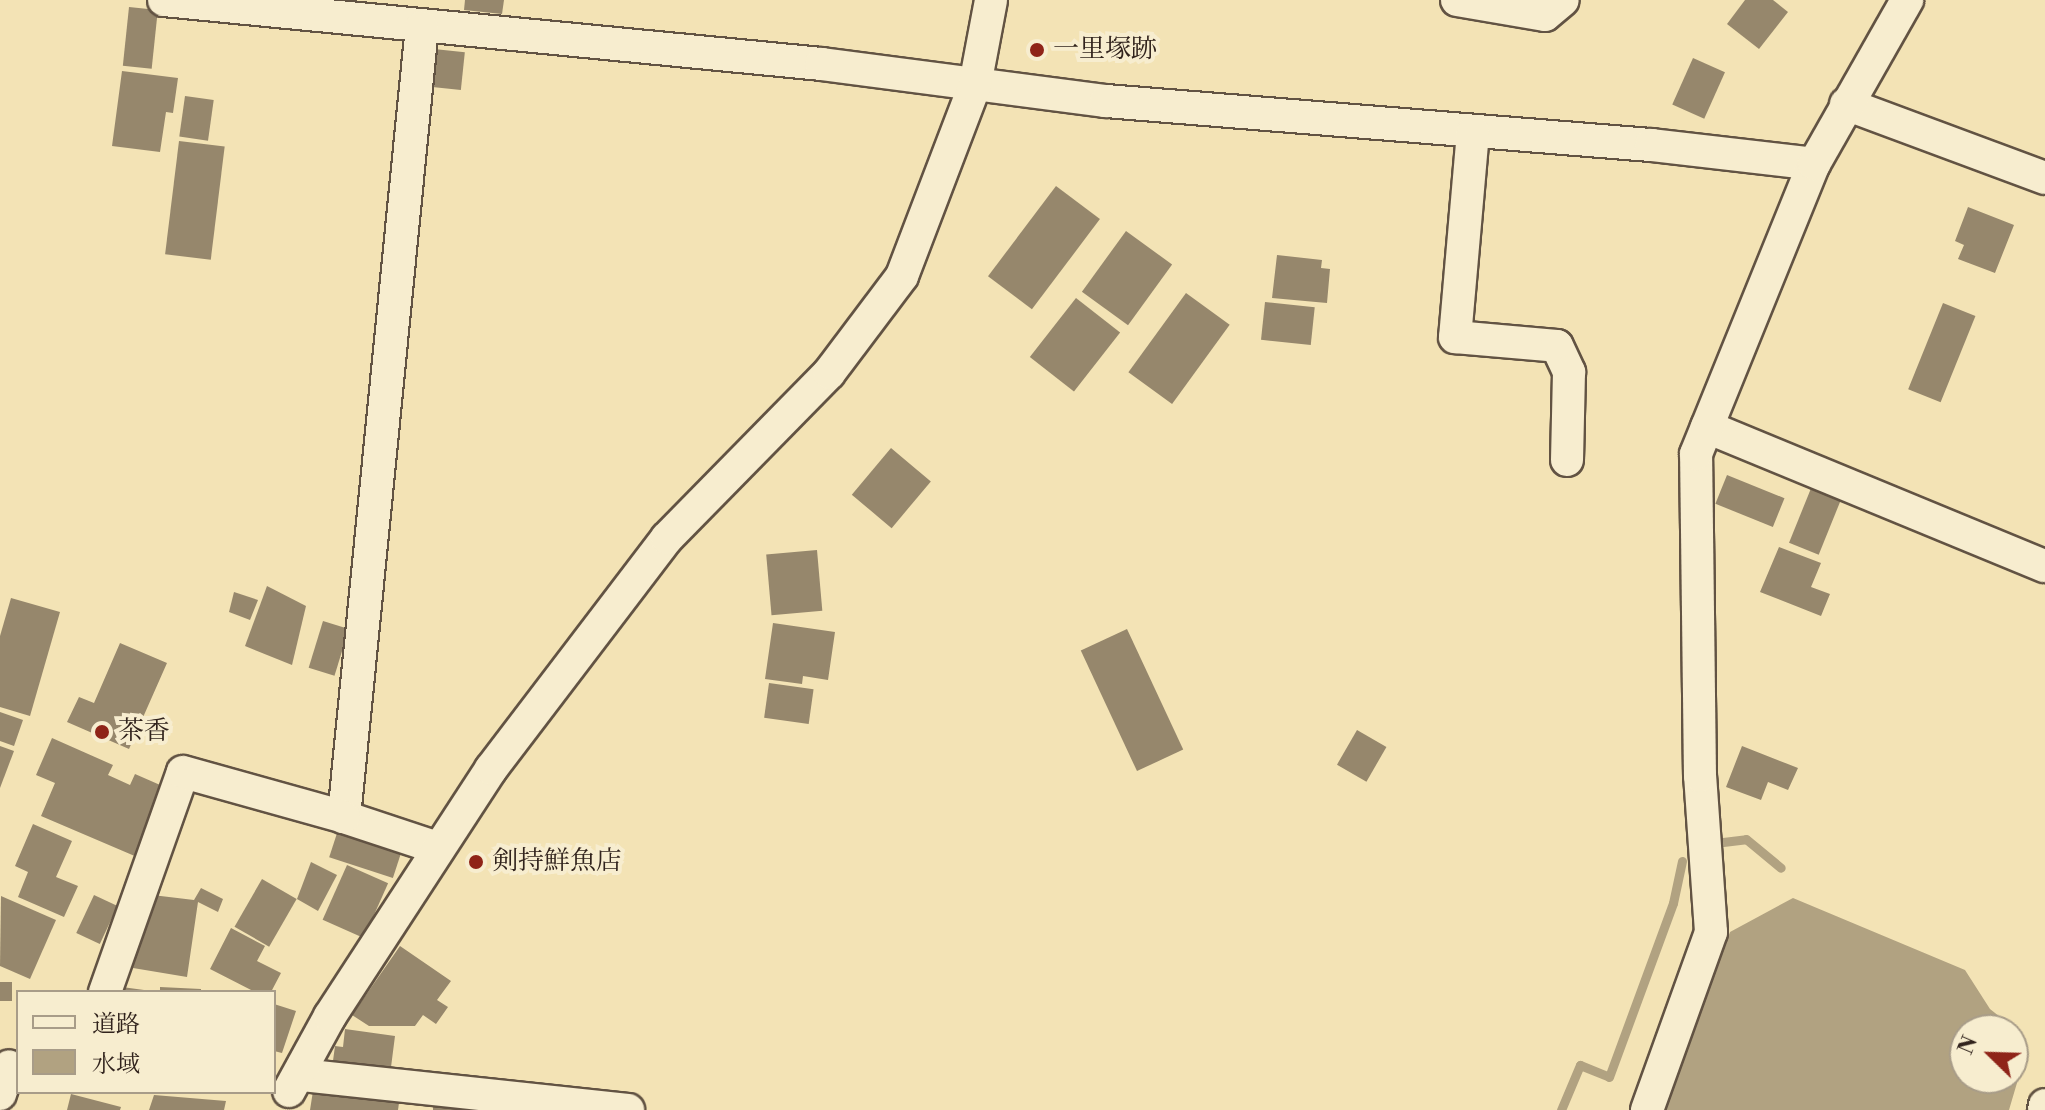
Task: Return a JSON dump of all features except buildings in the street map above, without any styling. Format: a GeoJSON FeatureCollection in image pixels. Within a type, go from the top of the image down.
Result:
{"type":"FeatureCollection","features":[{"type":"Feature","properties":{"kind":"street"},"geometry":{"type":"LineString","coordinates":[[164,0],[821,64],[1106,101],[1814,164]]}},
{"type":"Feature","properties":{"kind":"street"},"geometry":{"type":"LineString","coordinates":[[628,1110],[287,1091],[330,1016],[438,848],[667,538],[829,373],[902,276],[975,85],[991,0]]}},
{"type":"Feature","properties":{"kind":"street"},"geometry":{"type":"LineString","coordinates":[[1467,1],[1545,15],[1563,0]]}},
{"type":"Feature","properties":{"kind":"street"},"geometry":{"type":"LineString","coordinates":[[1647,1110],[1711,932],[1700,776],[1694,532],[1696,454],[1814,164],[1907,0]]}},
{"type":"Feature","properties":{"kind":"street"},"geometry":{"type":"LineString","coordinates":[[344,817],[422,27]]}},
{"type":"Feature","properties":{"kind":"street"},"geometry":{"type":"LineString","coordinates":[[1846,104],[2045,178]]}},
{"type":"Feature","properties":{"kind":"street"},"geometry":{"type":"LineString","coordinates":[[1473,132],[1455,337],[1557,346],[1569,372],[1567,460]]}},
{"type":"Feature","properties":{"kind":"street"},"geometry":{"type":"LineString","coordinates":[[1707,427],[2045,566]]}},
{"type":"Feature","properties":{"kind":"street"},"geometry":{"type":"LineString","coordinates":[[106,990],[183,772],[344,817],[438,848]]}},
{"type":"Feature","properties":{"kind":"water"},"geometry":{"type":"Polygon","coordinates":[[[1793,898],[1965,970],[1996,1014],[1949,1014],[1949,1094],[2014,1094],[2009,1110],[1663,1110],[1730,932],[1793,898]]]}},
{"type":"Feature","properties":{"kind":"waterway"},"geometry":{"type":"LineString","coordinates":[[1723,842],[1746,839],[1781,868]]}},
{"type":"Feature","properties":{"kind":"waterway"},"geometry":{"type":"LineString","coordinates":[[1561,1110],[1580,1065],[1609,1077],[1673,903],[1682,861]]}},
{"type":"Feature","properties":{"kind":"place","name":"一里塚跡"},"geometry":{"type":"Point","coordinates":[1037,50]}},
{"type":"Feature","properties":{"kind":"place","name":"茶香"},"geometry":{"type":"Point","coordinates":[102,732]}},
{"type":"Feature","properties":{"kind":"place","name":"剣持鮮魚店"},"geometry":{"type":"Point","coordinates":[476,862]}}]}
